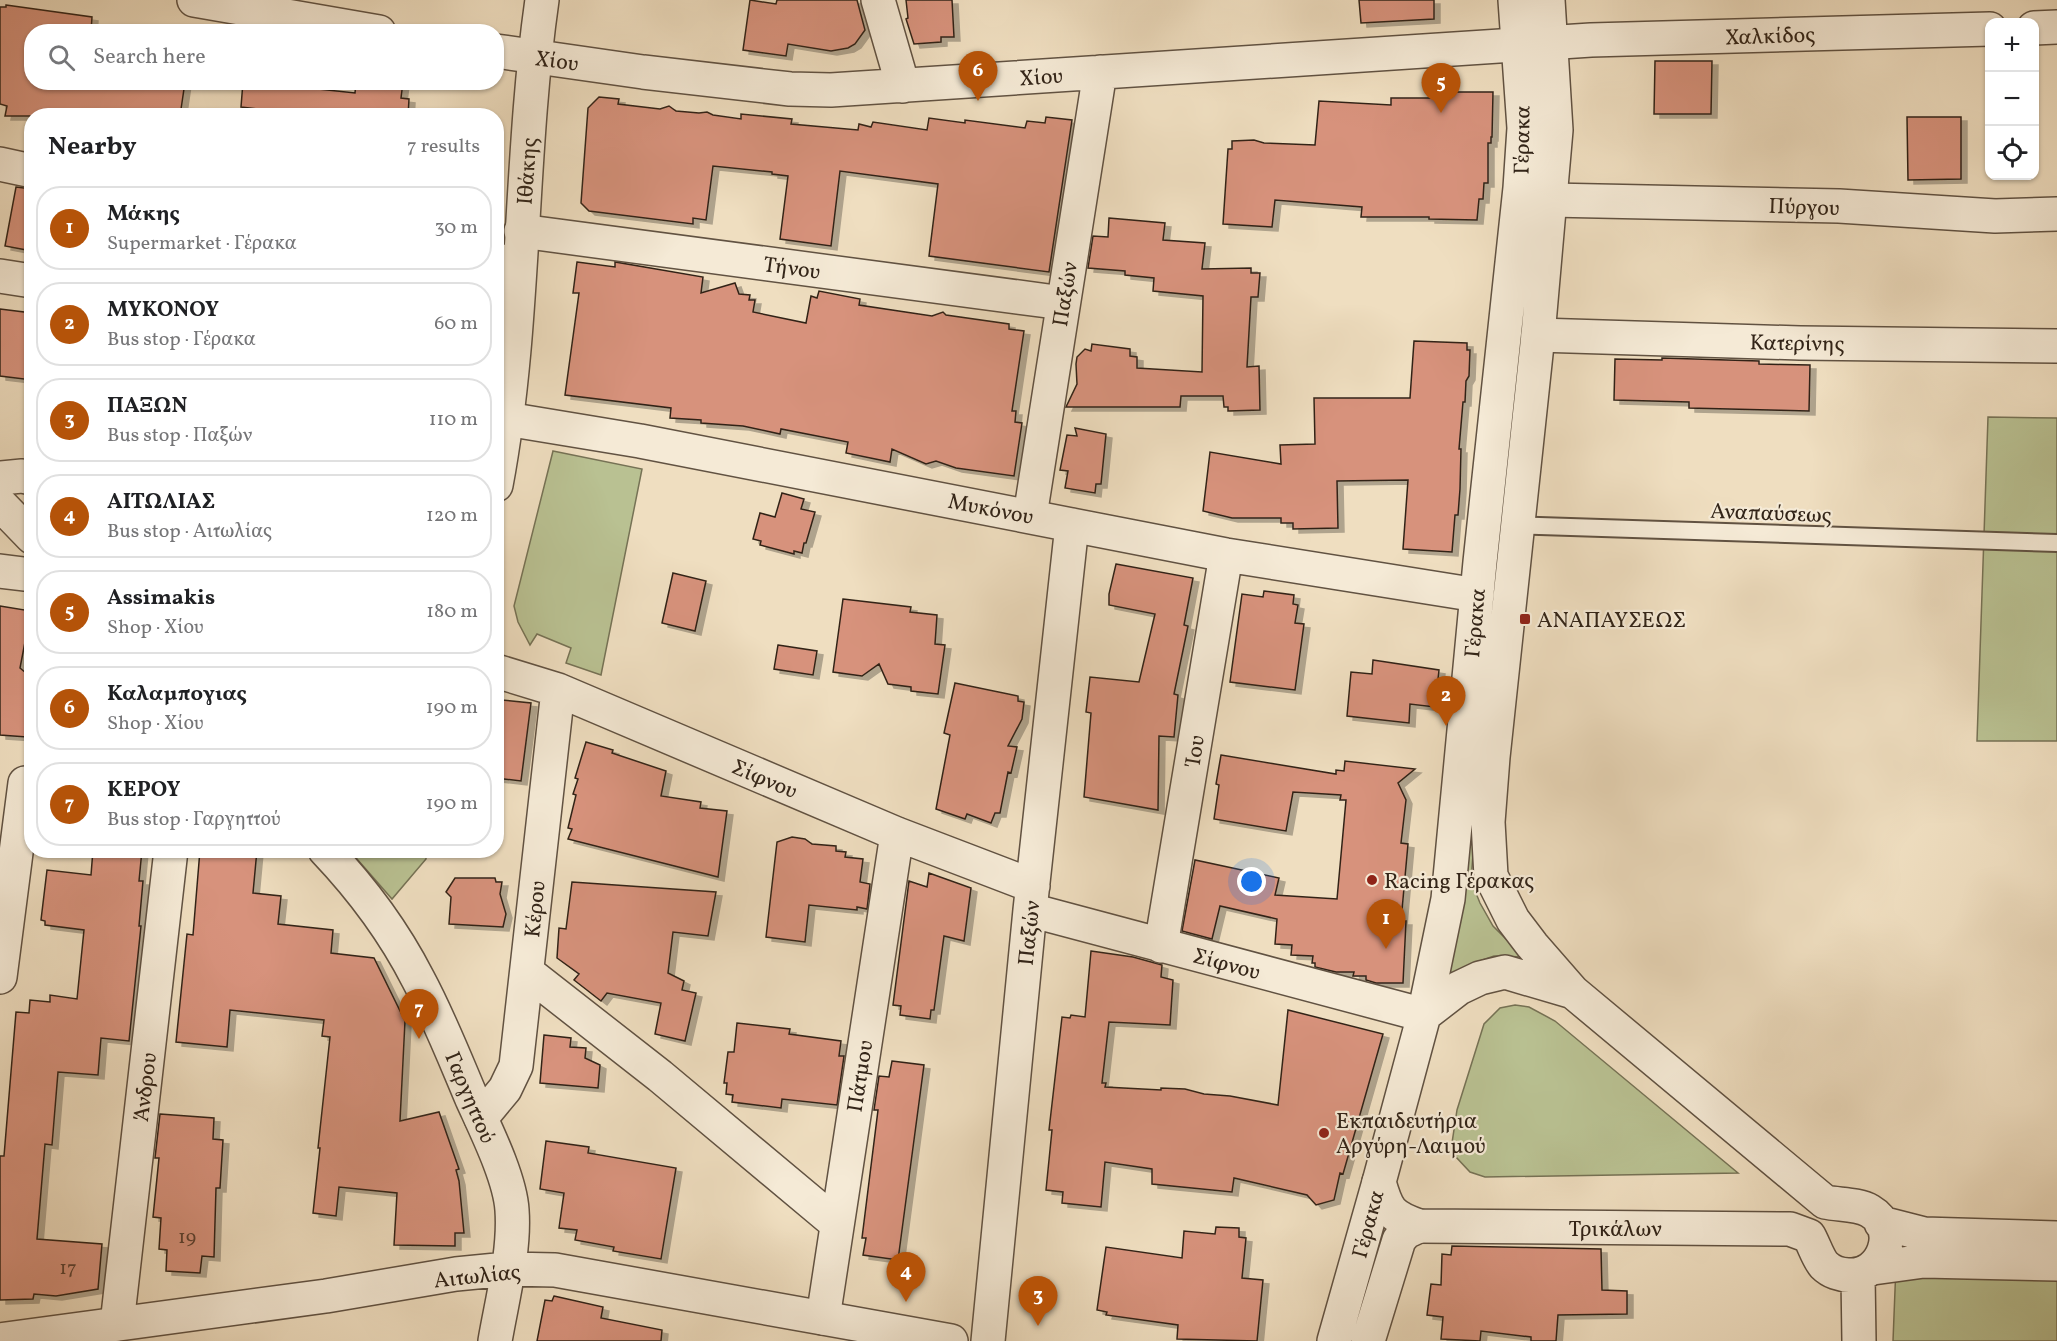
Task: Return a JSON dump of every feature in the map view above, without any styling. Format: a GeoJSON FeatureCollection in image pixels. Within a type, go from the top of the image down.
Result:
{"type":"FeatureCollection","features":[{"type":"Feature","properties":{"kind":"street"},"geometry":{"type":"LineString","coordinates":[[194,0],[333,24]]}},
{"type":"Feature","properties":{"kind":"street","name":"Ιθάκης"},"geometry":{"type":"LineString","coordinates":[[504,437],[507,419],[504,370],[508,262],[521,231],[534,58],[542,0]]}},
{"type":"Feature","properties":{"kind":"street"},"geometry":{"type":"LineString","coordinates":[[878,0],[903,86]]}},
{"type":"Feature","properties":{"kind":"street","name":"Γέρακα"},"geometry":{"type":"LineString","coordinates":[[1334,1341],[1424,1015],[1448,899],[1524,128],[1515,0]]}},
{"type":"Feature","properties":{"kind":"street","name":"Γέρακα"},"geometry":{"type":"LineString","coordinates":[[1548,0],[1556,130],[1538,335],[1516,526],[1489,812],[1491,876],[1513,920],[1573,992],[1825,1202],[1858,1206],[1872,1212],[1881,1222]]}},
{"type":"Feature","properties":{"kind":"street"},"geometry":{"type":"LineString","coordinates":[[2039,28],[2057,27]]}},
{"type":"Feature","properties":{"kind":"street","name":"Χαλκίδος"},"geometry":{"type":"LineString","coordinates":[[1550,43],[1985,29]]}},
{"type":"Feature","properties":{"kind":"street","name":"Χίου"},"geometry":{"type":"LineString","coordinates":[[504,52],[790,89],[831,90],[1550,43]]}},
{"type":"Feature","properties":{"kind":"street","name":"Παξών"},"geometry":{"type":"LineString","coordinates":[[1030,516],[1100,72]]}},
{"type":"Feature","properties":{"kind":"street"},"geometry":{"type":"LineString","coordinates":[[0,164],[24,169]]}},
{"type":"Feature","properties":{"kind":"street","name":"Πύργου"},"geometry":{"type":"LineString","coordinates":[[1550,200],[1839,206],[1995,216],[2057,214]]}},
{"type":"Feature","properties":{"kind":"street","name":"Τήνου"},"geometry":{"type":"LineString","coordinates":[[521,231],[1063,303]]}},
{"type":"Feature","properties":{"kind":"street"},"geometry":{"type":"LineString","coordinates":[[0,276],[24,280]]}},
{"type":"Feature","properties":{"kind":"street","name":"Κατερίνης"},"geometry":{"type":"LineString","coordinates":[[1538,335],[1800,343],[2057,346]]}},
{"type":"Feature","properties":{"kind":"street","name":"Μυκόνου"},"geometry":{"type":"LineString","coordinates":[[507,419],[640,441],[1226,555],[1477,595]]}},
{"type":"Feature","properties":{"kind":"street"},"geometry":{"type":"LineString","coordinates":[[0,478],[24,476]]}},
{"type":"Feature","properties":{"kind":"street"},"geometry":{"type":"LineString","coordinates":[[0,504],[24,529]]}},
{"type":"Feature","properties":{"kind":"street","name":"Παξών"},"geometry":{"type":"LineString","coordinates":[[988,1341],[1072,525]]}},
{"type":"Feature","properties":{"kind":"street","name":"Ίου"},"geometry":{"type":"LineString","coordinates":[[1161,946],[1226,555]]}},
{"type":"Feature","properties":{"kind":"street"},"geometry":{"type":"LineString","coordinates":[[0,571],[24,574]]}},
{"type":"Feature","properties":{"kind":"street","name":"Σίφνου"},"geometry":{"type":"LineString","coordinates":[[504,673],[558,690],[897,834],[1032,898],[1161,946],[1424,1015]]}},
{"type":"Feature","properties":{"kind":"street","name":"Κέρου"},"geometry":{"type":"LineString","coordinates":[[481,1118],[505,1089],[516,1066],[558,690]]}},
{"type":"Feature","properties":{"kind":"street"},"geometry":{"type":"LineString","coordinates":[[0,977],[19,782]]}},
{"type":"Feature","properties":{"kind":"street","name":"Πάτμου"},"geometry":{"type":"LineString","coordinates":[[823,1318],[897,834]]}},
{"type":"Feature","properties":{"kind":"street","name":"Άνδρου"},"geometry":{"type":"LineString","coordinates":[[117,1324],[170,858]]}},
{"type":"Feature","properties":{"kind":"street","name":"Γαργηττού"},"geometry":{"type":"LineString","coordinates":[[332,858],[374,906],[403,951],[419,981],[481,1118],[508,1186],[512,1209],[512,1237],[495,1341]]}},
{"type":"Feature","properties":{"kind":"street"},"geometry":{"type":"LineString","coordinates":[[527,972],[660,1076],[837,1224]]}},
{"type":"Feature","properties":{"kind":"street"},"geometry":{"type":"LineString","coordinates":[[1424,1015],[1459,988],[1480,978],[1505,972],[1573,992]]}},
{"type":"Feature","properties":{"kind":"street"},"geometry":{"type":"LineString","coordinates":[[1379,1182],[1386,1205],[1395,1215],[1419,1226]]}},
{"type":"Feature","properties":{"kind":"street"},"geometry":{"type":"LineString","coordinates":[[1881,1222],[1924,1234],[2057,1238]]}},
{"type":"Feature","properties":{"kind":"street"},"geometry":{"type":"LineString","coordinates":[[1859,1341],[1866,1272],[1883,1255],[1886,1238],[1881,1222]]}},
{"type":"Feature","properties":{"kind":"street","name":"Γέρακα"},"geometry":{"type":"LineString","coordinates":[[1368,1341],[1399,1240],[1406,1232],[1419,1226]]}},
{"type":"Feature","properties":{"kind":"street","name":"Τρικάλων"},"geometry":{"type":"LineString","coordinates":[[1419,1226],[1790,1229],[1809,1236],[1824,1265],[1840,1275],[1866,1272]]}},
{"type":"Feature","properties":{"kind":"street"},"geometry":{"type":"LineString","coordinates":[[1866,1272],[1924,1261],[2057,1264]]}},
{"type":"Feature","properties":{"kind":"street","name":"Αιτωλίας"},"geometry":{"type":"LineString","coordinates":[[0,1340],[326,1296],[456,1274],[507,1269],[555,1270],[951,1341]]}},
{"type":"Feature","properties":{"kind":"lane","name":"Αναπαύσεως"},"geometry":{"type":"LineString","coordinates":[[1484,524],[2057,543]]}},
{"type":"Feature","properties":{"kind":"green space"},"geometry":{"type":"Polygon","coordinates":[[[1988,417],[2057,418],[2057,741],[1977,741],[1988,417]]]}},
{"type":"Feature","properties":{"kind":"green space"},"geometry":{"type":"Polygon","coordinates":[[[553,451],[642,469],[601,675],[566,663],[571,648],[537,634],[530,645],[518,622],[514,606],[553,451]]]}},
{"type":"Feature","properties":{"kind":"green space"},"geometry":{"type":"Polygon","coordinates":[[[1494,554],[1498,555],[1471,881],[1493,926],[1524,957],[1494,956],[1471,964],[1444,983],[1494,554]]]}},
{"type":"Feature","properties":{"kind":"green space"},"geometry":{"type":"Polygon","coordinates":[[[356,858],[426,858],[392,899],[356,858]]]}},
{"type":"Feature","properties":{"kind":"green space"},"geometry":{"type":"Polygon","coordinates":[[[1515,1005],[1529,1007],[1555,1021],[1738,1173],[1485,1177],[1470,1172],[1456,1157],[1452,1143],[1457,1110],[1484,1024],[1500,1008],[1515,1005]]]}},
{"type":"Feature","properties":{"kind":"green space"},"geometry":{"type":"Polygon","coordinates":[[[2057,1230],[2057,1341],[1893,1341],[1897,1240],[2057,1230]]]}},
{"type":"Feature","properties":{"kind":"building"},"geometry":{"type":"Polygon","coordinates":[[[750,0],[776,4],[777,0],[857,0],[865,30],[855,44],[848,48],[831,51],[788,44],[786,56],[743,50],[750,0]]]}},
{"type":"Feature","properties":{"kind":"building"},"geometry":{"type":"Polygon","coordinates":[[[906,0],[952,0],[954,37],[941,37],[941,42],[914,44],[906,19],[908,18],[906,0]]]}},
{"type":"Feature","properties":{"kind":"building"},"geometry":{"type":"Polygon","coordinates":[[[1359,0],[1434,0],[1434,19],[1361,23],[1359,0]]]}},
{"type":"Feature","properties":{"kind":"building"},"geometry":{"type":"Polygon","coordinates":[[[6,5],[92,17],[92,24],[24,24],[24,90],[184,90],[181,108],[24,108],[24,116],[5,116],[7,106],[0,104],[0,7],[6,7],[6,5]]]}},
{"type":"Feature","properties":{"kind":"building"},"geometry":{"type":"Polygon","coordinates":[[[1655,61],[1712,61],[1711,114],[1654,114],[1655,61]]]}},
{"type":"Feature","properties":{"kind":"building"},"geometry":{"type":"Polygon","coordinates":[[[242,90],[327,90],[355,93],[355,90],[402,90],[401,98],[409,99],[408,108],[241,107],[242,90]]]}},
{"type":"Feature","properties":{"kind":"building"},"geometry":{"type":"Polygon","coordinates":[[[1452,92],[1493,92],[1492,137],[1491,143],[1488,143],[1488,183],[1484,183],[1483,199],[1479,199],[1477,220],[1361,217],[1362,207],[1275,200],[1272,227],[1223,224],[1228,149],[1232,149],[1232,141],[1254,140],[1264,143],[1315,145],[1319,101],[1391,105],[1391,98],[1452,97],[1452,92]]]}},
{"type":"Feature","properties":{"kind":"building"},"geometry":{"type":"Polygon","coordinates":[[[599,97],[619,99],[618,104],[660,109],[669,106],[676,111],[707,112],[741,119],[741,114],[792,119],[791,124],[858,130],[859,124],[871,127],[873,122],[927,130],[929,118],[1025,128],[1027,121],[1045,123],[1046,117],[1072,120],[1049,272],[929,256],[938,184],[840,171],[831,246],[780,239],[788,176],[772,174],[772,172],[713,166],[706,220],[693,218],[693,224],[589,211],[581,203],[588,108],[599,97]]]}},
{"type":"Feature","properties":{"kind":"building"},"geometry":{"type":"Polygon","coordinates":[[[1907,117],[1961,117],[1961,179],[1908,180],[1907,117]]]}},
{"type":"Feature","properties":{"kind":"building"},"geometry":{"type":"Polygon","coordinates":[[[16,187],[24,188],[24,250],[5,246],[16,187]]]}},
{"type":"Feature","properties":{"kind":"building"},"geometry":{"type":"Polygon","coordinates":[[[1109,218],[1165,223],[1163,240],[1205,243],[1202,269],[1251,268],[1251,273],[1260,273],[1258,297],[1251,297],[1247,367],[1259,366],[1260,410],[1228,411],[1228,407],[1224,407],[1223,396],[1181,396],[1180,407],[1066,407],[1077,384],[1077,357],[1085,349],[1091,351],[1092,344],[1130,349],[1130,356],[1137,357],[1137,368],[1202,372],[1203,296],[1153,291],[1154,278],[1125,275],[1125,271],[1088,268],[1093,236],[1108,237],[1109,218]]]}},
{"type":"Feature","properties":{"kind":"building"},"geometry":{"type":"Polygon","coordinates":[[[577,262],[615,267],[615,262],[703,277],[701,293],[735,283],[739,294],[750,295],[749,300],[755,300],[753,312],[806,323],[811,296],[817,298],[819,291],[860,299],[859,305],[932,316],[943,312],[946,315],[1009,324],[1009,329],[1024,331],[1012,411],[1016,411],[1015,422],[1022,423],[1014,476],[956,468],[936,461],[926,464],[892,449],[890,462],[846,453],[848,442],[781,429],[780,434],[743,426],[670,418],[671,408],[565,395],[579,293],[573,293],[577,262]]]}},
{"type":"Feature","properties":{"kind":"building"},"geometry":{"type":"Polygon","coordinates":[[[0,309],[24,312],[24,379],[0,376],[0,309]]]}},
{"type":"Feature","properties":{"kind":"building"},"geometry":{"type":"Polygon","coordinates":[[[1414,341],[1467,343],[1467,350],[1470,350],[1469,376],[1466,381],[1465,402],[1463,402],[1459,449],[1461,449],[1458,515],[1455,515],[1452,552],[1403,549],[1408,480],[1337,481],[1338,528],[1293,529],[1293,523],[1281,523],[1281,518],[1232,518],[1203,511],[1210,452],[1281,464],[1280,445],[1315,444],[1314,398],[1410,398],[1414,341]]]}},
{"type":"Feature","properties":{"kind":"building"},"geometry":{"type":"Polygon","coordinates":[[[1662,358],[1810,365],[1809,411],[1689,408],[1689,402],[1614,400],[1615,359],[1662,360],[1662,358]]]}},
{"type":"Feature","properties":{"kind":"building"},"geometry":{"type":"Polygon","coordinates":[[[1075,428],[1106,434],[1101,484],[1096,484],[1095,493],[1065,488],[1068,471],[1060,470],[1067,435],[1077,436],[1075,428]]]}},
{"type":"Feature","properties":{"kind":"building"},"geometry":{"type":"Polygon","coordinates":[[[782,493],[804,499],[801,509],[815,512],[802,553],[794,551],[794,554],[760,545],[761,541],[753,539],[760,513],[775,517],[782,493]]]}},
{"type":"Feature","properties":{"kind":"building"},"geometry":{"type":"Polygon","coordinates":[[[1116,564],[1193,578],[1184,625],[1188,626],[1174,694],[1178,695],[1174,737],[1159,736],[1158,810],[1084,797],[1091,713],[1086,712],[1090,677],[1139,682],[1155,614],[1109,605],[1109,594],[1116,564]]]}},
{"type":"Feature","properties":{"kind":"building"},"geometry":{"type":"Polygon","coordinates":[[[673,573],[706,581],[695,631],[662,623],[673,573]]]}},
{"type":"Feature","properties":{"kind":"building"},"geometry":{"type":"Polygon","coordinates":[[[1264,591],[1294,595],[1293,604],[1298,605],[1295,623],[1304,624],[1295,690],[1230,682],[1242,594],[1263,597],[1264,591]]]}},
{"type":"Feature","properties":{"kind":"building"},"geometry":{"type":"Polygon","coordinates":[[[843,599],[911,607],[910,612],[937,615],[935,644],[945,645],[938,694],[911,691],[911,687],[888,684],[879,664],[862,676],[833,672],[843,599]]]}},
{"type":"Feature","properties":{"kind":"building"},"geometry":{"type":"Polygon","coordinates":[[[0,606],[24,610],[24,647],[20,668],[24,671],[24,737],[0,735],[0,606]]]}},
{"type":"Feature","properties":{"kind":"building"},"geometry":{"type":"Polygon","coordinates":[[[778,645],[817,651],[813,675],[774,669],[778,645]]]}},
{"type":"Feature","properties":{"kind":"building"},"geometry":{"type":"Polygon","coordinates":[[[1373,660],[1439,670],[1435,707],[1410,704],[1409,723],[1347,716],[1351,672],[1372,674],[1373,660]]]}},
{"type":"Feature","properties":{"kind":"building"},"geometry":{"type":"Polygon","coordinates":[[[955,683],[1018,696],[1018,701],[1024,702],[1022,719],[1008,746],[1017,747],[1011,773],[1008,772],[1000,813],[995,813],[991,823],[967,814],[965,819],[936,809],[950,735],[944,733],[955,683]]]}},
{"type":"Feature","properties":{"kind":"building"},"geometry":{"type":"Polygon","coordinates":[[[504,700],[531,703],[521,781],[504,779],[504,700]]]}},
{"type":"Feature","properties":{"kind":"building"},"geometry":{"type":"Polygon","coordinates":[[[586,742],[666,771],[661,796],[701,802],[700,808],[727,811],[718,877],[568,839],[572,829],[568,828],[576,795],[573,794],[578,779],[575,778],[586,742]]]}},
{"type":"Feature","properties":{"kind":"building"},"geometry":{"type":"Polygon","coordinates":[[[1221,755],[1336,774],[1336,770],[1344,771],[1345,761],[1415,769],[1398,783],[1406,800],[1401,843],[1408,844],[1401,921],[1406,921],[1403,983],[1376,983],[1366,980],[1366,976],[1353,976],[1354,972],[1336,972],[1315,967],[1315,963],[1312,963],[1313,956],[1291,955],[1292,945],[1275,944],[1277,919],[1220,906],[1212,939],[1182,931],[1195,860],[1279,878],[1275,895],[1337,899],[1346,800],[1340,800],[1341,795],[1293,792],[1286,831],[1214,819],[1219,785],[1216,784],[1221,755]]]}},
{"type":"Feature","properties":{"kind":"building"},"geometry":{"type":"Polygon","coordinates":[[[792,837],[805,839],[812,844],[836,846],[836,851],[846,852],[845,857],[863,859],[860,882],[870,884],[867,909],[809,905],[805,942],[766,937],[777,842],[792,837]]]}},
{"type":"Feature","properties":{"kind":"building"},"geometry":{"type":"Polygon","coordinates":[[[92,858],[141,858],[139,881],[143,881],[139,926],[141,926],[129,1041],[101,1038],[98,1075],[58,1072],[52,1145],[45,1144],[37,1239],[102,1244],[98,1289],[56,1296],[34,1294],[33,1299],[0,1300],[0,1156],[4,1156],[16,1012],[29,1013],[30,1000],[50,1002],[50,995],[77,999],[84,930],[45,925],[45,921],[41,920],[47,870],[91,875],[92,858]]]}},
{"type":"Feature","properties":{"kind":"building"},"geometry":{"type":"Polygon","coordinates":[[[199,858],[256,858],[253,893],[281,896],[278,924],[333,930],[331,953],[374,958],[405,1021],[400,1121],[439,1112],[459,1169],[456,1170],[464,1233],[455,1233],[455,1246],[394,1245],[397,1193],[339,1187],[336,1216],[313,1213],[330,1037],[322,1036],[324,1020],[230,1010],[227,1047],[176,1042],[187,934],[193,935],[199,858]]]}},
{"type":"Feature","properties":{"kind":"building"},"geometry":{"type":"Polygon","coordinates":[[[929,873],[971,888],[964,941],[944,936],[934,1010],[931,1010],[930,1019],[900,1015],[901,1006],[893,1005],[909,881],[927,887],[929,873]]]}},
{"type":"Feature","properties":{"kind":"building"},"geometry":{"type":"Polygon","coordinates":[[[455,878],[495,878],[496,882],[502,882],[500,894],[506,914],[503,927],[449,924],[451,897],[446,892],[455,878]]]}},
{"type":"Feature","properties":{"kind":"building"},"geometry":{"type":"Polygon","coordinates":[[[572,882],[716,892],[708,936],[673,932],[668,973],[684,981],[682,990],[696,993],[685,1041],[655,1034],[661,1003],[607,993],[601,1001],[574,980],[579,974],[557,958],[559,928],[566,929],[572,882]]]}},
{"type":"Feature","properties":{"kind":"building"},"geometry":{"type":"Polygon","coordinates":[[[1091,951],[1133,957],[1162,965],[1161,977],[1173,980],[1170,1025],[1109,1022],[1102,1083],[1106,1083],[1105,1087],[1185,1089],[1278,1105],[1288,1010],[1383,1034],[1343,1174],[1340,1173],[1334,1200],[1316,1205],[1307,1195],[1234,1178],[1232,1192],[1152,1184],[1152,1169],[1105,1162],[1101,1207],[1062,1203],[1063,1192],[1046,1190],[1052,1130],[1049,1130],[1062,1017],[1070,1018],[1071,1015],[1085,1017],[1091,951]]]}},
{"type":"Feature","properties":{"kind":"building"},"geometry":{"type":"Polygon","coordinates":[[[737,1023],[790,1029],[789,1034],[841,1041],[839,1056],[844,1056],[837,1105],[782,1099],[781,1108],[732,1102],[733,1095],[726,1094],[727,1083],[724,1083],[728,1052],[734,1052],[737,1023]]]}},
{"type":"Feature","properties":{"kind":"building"},"geometry":{"type":"Polygon","coordinates":[[[544,1035],[571,1038],[570,1047],[586,1048],[585,1058],[600,1065],[598,1088],[540,1083],[544,1035]]]}},
{"type":"Feature","properties":{"kind":"building"},"geometry":{"type":"Polygon","coordinates":[[[892,1061],[924,1065],[898,1260],[863,1255],[866,1238],[862,1238],[878,1110],[874,1110],[879,1076],[889,1077],[892,1061]]]}},
{"type":"Feature","properties":{"kind":"building"},"geometry":{"type":"Polygon","coordinates":[[[160,1114],[214,1118],[213,1139],[223,1140],[220,1188],[216,1188],[214,1257],[202,1256],[200,1273],[166,1271],[167,1250],[159,1249],[161,1218],[153,1217],[159,1158],[155,1158],[160,1114]]]}},
{"type":"Feature","properties":{"kind":"building"},"geometry":{"type":"Polygon","coordinates":[[[546,1141],[589,1147],[588,1153],[676,1168],[661,1259],[613,1251],[614,1247],[575,1240],[577,1230],[559,1228],[564,1193],[540,1189],[546,1141]]]}},
{"type":"Feature","properties":{"kind":"building"},"geometry":{"type":"Polygon","coordinates":[[[1216,1227],[1239,1228],[1239,1237],[1246,1238],[1242,1278],[1263,1280],[1257,1341],[1177,1339],[1178,1325],[1106,1315],[1107,1312],[1097,1310],[1106,1247],[1182,1258],[1184,1231],[1215,1234],[1216,1227]]]}},
{"type":"Feature","properties":{"kind":"building"},"geometry":{"type":"Polygon","coordinates":[[[1452,1246],[1601,1249],[1602,1290],[1627,1291],[1627,1314],[1558,1315],[1556,1341],[1531,1341],[1531,1337],[1481,1331],[1480,1341],[1441,1339],[1443,1317],[1427,1315],[1431,1284],[1441,1285],[1442,1254],[1451,1255],[1452,1246]]]}},
{"type":"Feature","properties":{"kind":"building"},"geometry":{"type":"Polygon","coordinates":[[[554,1296],[603,1307],[601,1318],[662,1330],[661,1341],[537,1341],[545,1300],[552,1301],[554,1296]]]}},
{"type":"Feature","properties":{"kind":"place","name":"Καλαμπογιας"},"geometry":{"type":"Point","coordinates":[978,101]}},
{"type":"Feature","properties":{"kind":"place","name":"Assimakis"},"geometry":{"type":"Point","coordinates":[1441,113]}},
{"type":"Feature","properties":{"kind":"place","name":"ΑΝΑΠΑΥΣΕΩΣ"},"geometry":{"type":"Point","coordinates":[1525,619]}},
{"type":"Feature","properties":{"kind":"place","name":"ΜΥΚΟΝΟΥ"},"geometry":{"type":"Point","coordinates":[1446,726]}},
{"type":"Feature","properties":{"kind":"place","name":"Racing Γέρακας"},"geometry":{"type":"Point","coordinates":[1372,880]}},
{"type":"Feature","properties":{"kind":"place","name":"Μάκης"},"geometry":{"type":"Point","coordinates":[1386,949]}},
{"type":"Feature","properties":{"kind":"place","name":"ΚΕΡΟΥ"},"geometry":{"type":"Point","coordinates":[419,1039]}},
{"type":"Feature","properties":{"kind":"place","name":"Εκπαιδευτήρια Αργύρη-Λαιμού"},"geometry":{"type":"Point","coordinates":[1324,1133]}},
{"type":"Feature","properties":{"kind":"place","name":"ΑΙΤΩΛΙΑΣ"},"geometry":{"type":"Point","coordinates":[906,1302]}},
{"type":"Feature","properties":{"kind":"place","name":"ΠΑΞΩΝ"},"geometry":{"type":"Point","coordinates":[1038,1326]}}]}
